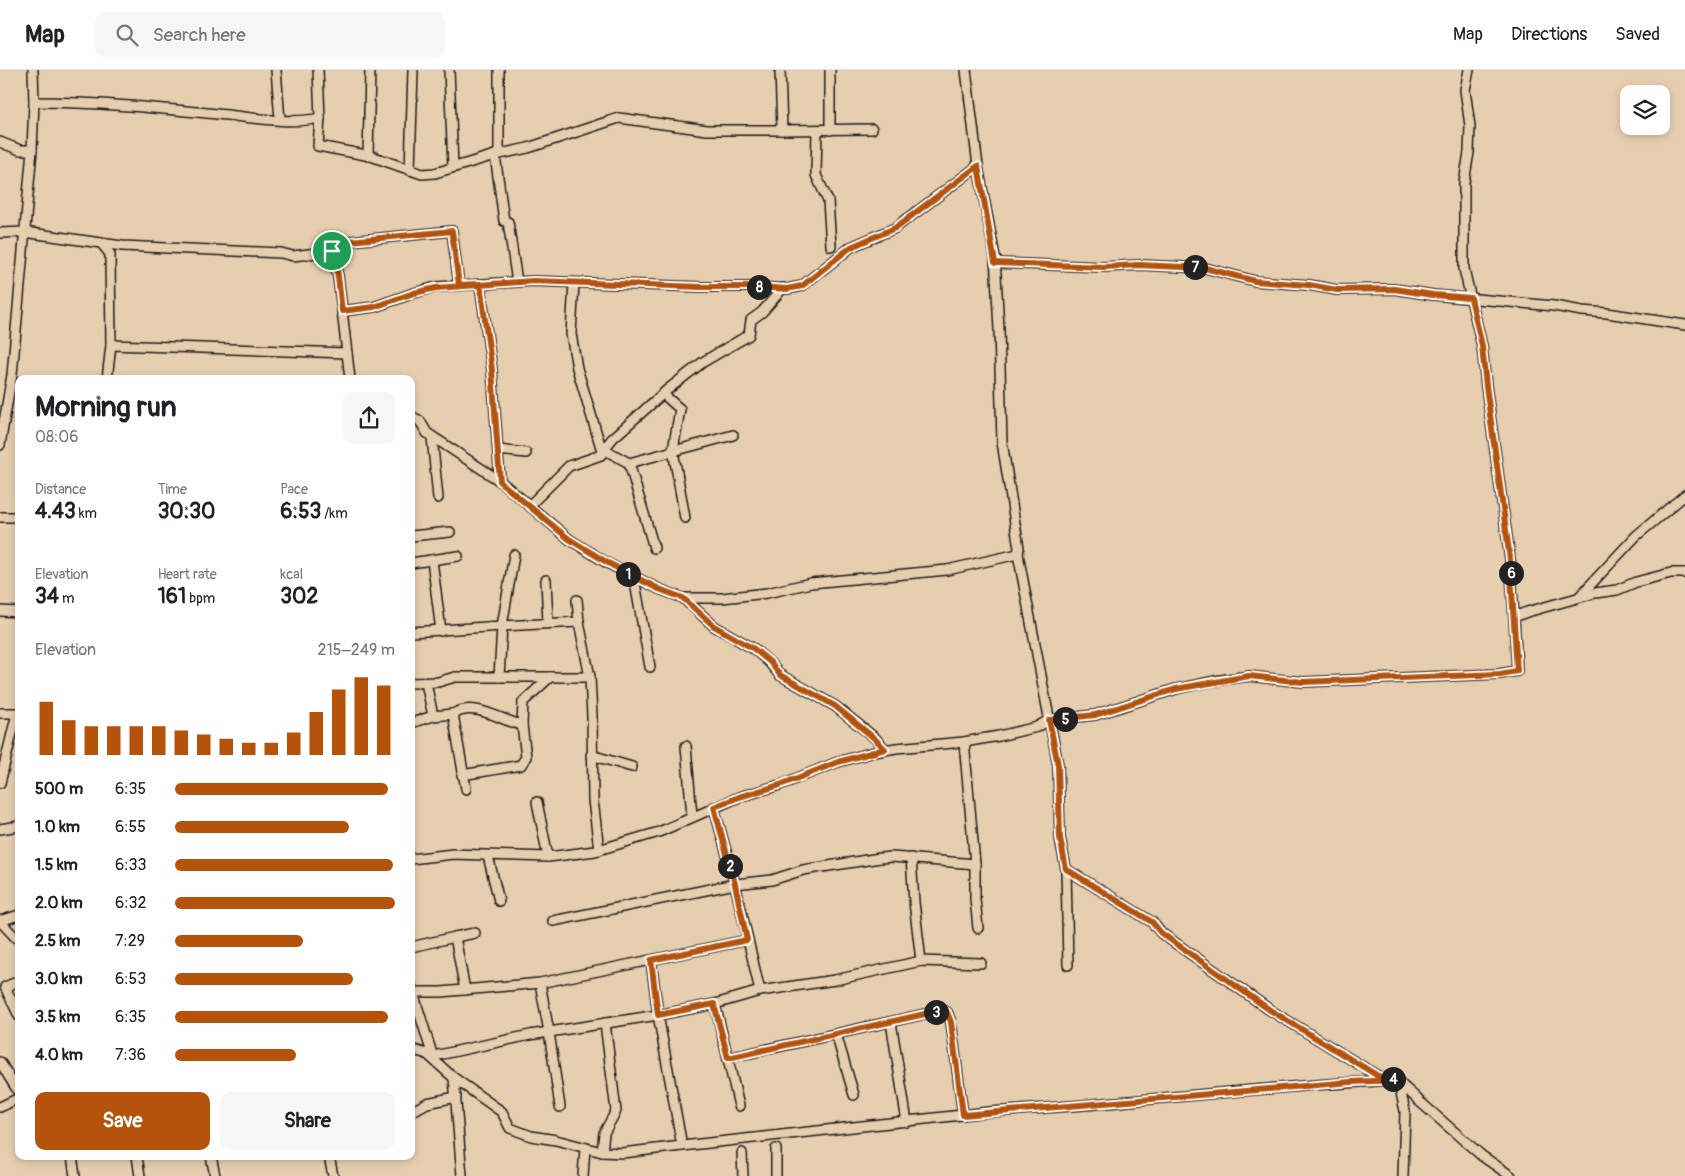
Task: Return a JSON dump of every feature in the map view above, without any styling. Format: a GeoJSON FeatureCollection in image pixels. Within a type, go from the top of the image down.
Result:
{"type":"FeatureCollection","features":[{"type":"Feature","properties":{"kind":"street"},"geometry":{"type":"LineString","coordinates":[[0,445],[12,375],[32,150],[33,70]]}},
{"type":"Feature","properties":{"kind":"street"},"geometry":{"type":"LineString","coordinates":[[276,70],[280,120]]}},
{"type":"Feature","properties":{"kind":"street"},"geometry":{"type":"LineString","coordinates":[[318,70],[320,118],[318,146],[368,156],[422,174],[435,173],[528,148],[619,118],[706,130],[872,129]]}},
{"type":"Feature","properties":{"kind":"street"},"geometry":{"type":"LineString","coordinates":[[368,156],[370,70]]}},
{"type":"Feature","properties":{"kind":"street"},"geometry":{"type":"LineString","coordinates":[[410,170],[413,70]]}},
{"type":"Feature","properties":{"kind":"street"},"geometry":{"type":"LineString","coordinates":[[449,70],[453,167]]}},
{"type":"Feature","properties":{"kind":"street"},"geometry":{"type":"LineString","coordinates":[[498,70],[497,155],[504,221],[508,222],[517,282]]}},
{"type":"Feature","properties":{"kind":"street"},"geometry":{"type":"LineString","coordinates":[[780,70],[782,130]]}},
{"type":"Feature","properties":{"kind":"street"},"geometry":{"type":"LineString","coordinates":[[830,70],[830,130]]}},
{"type":"Feature","properties":{"kind":"street"},"geometry":{"type":"LineString","coordinates":[[966,70],[978,166],[995,263],[1002,442],[1019,548],[1018,554],[1058,765],[1060,838],[1066,869],[1068,965]]}},
{"type":"Feature","properties":{"kind":"street"},"geometry":{"type":"LineString","coordinates":[[415,859],[453,854],[548,857],[599,850],[659,832],[746,794],[780,785],[838,762],[885,749],[964,742],[1020,732],[1037,727],[1049,720],[1095,715],[1176,689],[1249,676],[1303,682],[1500,674],[1517,671],[1510,559],[1482,346],[1464,269],[1464,182],[1469,152],[1470,126],[1465,90],[1469,70]]}},
{"type":"Feature","properties":{"kind":"street"},"geometry":{"type":"LineString","coordinates":[[34,102],[150,108],[280,120],[311,120],[320,118]]}},
{"type":"Feature","properties":{"kind":"street"},"geometry":{"type":"LineString","coordinates":[[817,130],[816,175],[828,201],[831,246]]}},
{"type":"Feature","properties":{"kind":"street"},"geometry":{"type":"LineString","coordinates":[[0,142],[20,150],[32,150]]}},
{"type":"Feature","properties":{"kind":"street"},"geometry":{"type":"LineString","coordinates":[[342,311],[374,307],[414,293],[459,285],[533,281],[783,288],[802,286],[851,247],[895,228],[978,166]]}},
{"type":"Feature","properties":{"kind":"street"},"geometry":{"type":"LineString","coordinates":[[0,233],[24,232],[122,246],[281,253],[293,256],[332,251],[341,244],[350,241],[452,231],[459,285]]}},
{"type":"Feature","properties":{"kind":"street"},"geometry":{"type":"LineString","coordinates":[[101,243],[110,254],[111,345],[107,375]]}},
{"type":"Feature","properties":{"kind":"street"},"geometry":{"type":"LineString","coordinates":[[332,251],[338,276],[350,375]]}},
{"type":"Feature","properties":{"kind":"street"},"geometry":{"type":"LineString","coordinates":[[995,263],[1205,268],[1255,281],[1309,285],[1337,290],[1394,289],[1433,295],[1554,306],[1607,313],[1680,324],[1685,332]]}},
{"type":"Feature","properties":{"kind":"street"},"geometry":{"type":"LineString","coordinates":[[574,283],[571,334],[577,368],[602,451]]}},
{"type":"Feature","properties":{"kind":"street"},"geometry":{"type":"LineString","coordinates":[[480,284],[492,370],[500,482]]}},
{"type":"Feature","properties":{"kind":"street"},"geometry":{"type":"LineString","coordinates":[[530,505],[568,466],[601,455],[613,438],[662,394],[703,362],[749,335],[751,320],[762,312],[783,288]]}},
{"type":"Feature","properties":{"kind":"street"},"geometry":{"type":"LineString","coordinates":[[111,345],[347,354]]}},
{"type":"Feature","properties":{"kind":"street"},"geometry":{"type":"LineString","coordinates":[[662,394],[680,409],[673,451],[685,518]]}},
{"type":"Feature","properties":{"kind":"street"},"geometry":{"type":"LineString","coordinates":[[415,418],[420,421],[427,433],[432,437],[500,482],[569,539],[634,577],[683,598],[722,598],[767,593],[811,583],[948,570],[1018,554]]}},
{"type":"Feature","properties":{"kind":"street"},"geometry":{"type":"LineString","coordinates":[[628,463],[733,435]]}},
{"type":"Feature","properties":{"kind":"street"},"geometry":{"type":"LineString","coordinates":[[432,437],[438,498]]}},
{"type":"Feature","properties":{"kind":"street"},"geometry":{"type":"LineString","coordinates":[[498,450],[526,453]]}},
{"type":"Feature","properties":{"kind":"street"},"geometry":{"type":"LineString","coordinates":[[602,451],[610,452],[628,463],[654,548]]}},
{"type":"Feature","properties":{"kind":"street"},"geometry":{"type":"LineString","coordinates":[[1579,597],[1636,536],[1685,495]]}},
{"type":"Feature","properties":{"kind":"street"},"geometry":{"type":"LineString","coordinates":[[0,517],[15,517]]}},
{"type":"Feature","properties":{"kind":"street"},"geometry":{"type":"LineString","coordinates":[[415,536],[450,532]]}},
{"type":"Feature","properties":{"kind":"street"},"geometry":{"type":"LineString","coordinates":[[499,677],[502,626],[514,555]]}},
{"type":"Feature","properties":{"kind":"street"},"geometry":{"type":"LineString","coordinates":[[415,562],[458,556]]}},
{"type":"Feature","properties":{"kind":"street"},"geometry":{"type":"LineString","coordinates":[[432,560],[441,631]]}},
{"type":"Feature","properties":{"kind":"street"},"geometry":{"type":"LineString","coordinates":[[1514,617],[1579,597],[1617,590],[1636,582],[1671,573],[1685,573]]}},
{"type":"Feature","properties":{"kind":"street"},"geometry":{"type":"LineString","coordinates":[[634,577],[650,667]]}},
{"type":"Feature","properties":{"kind":"street"},"geometry":{"type":"LineString","coordinates":[[546,580],[548,623]]}},
{"type":"Feature","properties":{"kind":"street"},"geometry":{"type":"LineString","coordinates":[[683,598],[714,626],[754,649],[770,662],[780,675],[835,706],[885,749]]}},
{"type":"Feature","properties":{"kind":"street"},"geometry":{"type":"LineString","coordinates":[[577,600],[578,622],[590,677],[593,800],[599,850]]}},
{"type":"Feature","properties":{"kind":"street"},"geometry":{"type":"LineString","coordinates":[[0,612],[15,612]]}},
{"type":"Feature","properties":{"kind":"street"},"geometry":{"type":"LineString","coordinates":[[415,632],[578,622]]}},
{"type":"Feature","properties":{"kind":"street"},"geometry":{"type":"LineString","coordinates":[[415,683],[438,682],[455,677],[590,677]]}},
{"type":"Feature","properties":{"kind":"street"},"geometry":{"type":"LineString","coordinates":[[462,775],[521,764],[526,757],[522,724],[523,702],[550,678]]}},
{"type":"Feature","properties":{"kind":"street"},"geometry":{"type":"LineString","coordinates":[[426,683],[433,716]]}},
{"type":"Feature","properties":{"kind":"street"},"geometry":{"type":"LineString","coordinates":[[415,722],[433,716],[453,714],[462,708],[489,712],[510,722],[522,724]]}},
{"type":"Feature","properties":{"kind":"street"},"geometry":{"type":"LineString","coordinates":[[0,712],[15,713]]}},
{"type":"Feature","properties":{"kind":"street"},"geometry":{"type":"LineString","coordinates":[[453,714],[462,775],[466,789]]}},
{"type":"Feature","properties":{"kind":"street"},"geometry":{"type":"LineString","coordinates":[[0,783],[15,725]]}},
{"type":"Feature","properties":{"kind":"street"},"geometry":{"type":"LineString","coordinates":[[964,742],[976,864],[975,900],[978,928]]}},
{"type":"Feature","properties":{"kind":"street"},"geometry":{"type":"LineString","coordinates":[[686,746],[692,816]]}},
{"type":"Feature","properties":{"kind":"street"},"geometry":{"type":"LineString","coordinates":[[592,755],[632,767]]}},
{"type":"Feature","properties":{"kind":"street"},"geometry":{"type":"LineString","coordinates":[[537,802],[548,857]]}},
{"type":"Feature","properties":{"kind":"street"},"geometry":{"type":"LineString","coordinates":[[714,807],[735,884],[760,991]]}},
{"type":"Feature","properties":{"kind":"street"},"geometry":{"type":"LineString","coordinates":[[0,829],[15,827]]}},
{"type":"Feature","properties":{"kind":"street"},"geometry":{"type":"LineString","coordinates":[[488,856],[499,901]]}},
{"type":"Feature","properties":{"kind":"street"},"geometry":{"type":"LineString","coordinates":[[553,921],[735,884],[772,880],[803,870],[835,864],[892,857],[976,864]]}},
{"type":"Feature","properties":{"kind":"street"},"geometry":{"type":"LineString","coordinates":[[911,858],[921,961]]}},
{"type":"Feature","properties":{"kind":"street"},"geometry":{"type":"LineString","coordinates":[[1066,869],[1152,922],[1161,933],[1270,1010],[1378,1076],[1398,1080],[1406,1090],[1482,1156],[1511,1176]]}},
{"type":"Feature","properties":{"kind":"street"},"geometry":{"type":"LineString","coordinates":[[15,916],[0,921],[15,938]]}},
{"type":"Feature","properties":{"kind":"street"},"geometry":{"type":"LineString","coordinates":[[415,946],[476,933]]}},
{"type":"Feature","properties":{"kind":"street"},"geometry":{"type":"LineString","coordinates":[[455,937],[465,990]]}},
{"type":"Feature","properties":{"kind":"street"},"geometry":{"type":"LineString","coordinates":[[415,989],[465,990],[540,983],[747,940]]}},
{"type":"Feature","properties":{"kind":"street"},"geometry":{"type":"LineString","coordinates":[[651,960],[658,1015],[682,1146]]}},
{"type":"Feature","properties":{"kind":"street"},"geometry":{"type":"LineString","coordinates":[[434,1058],[549,1032],[658,1015],[714,1004],[760,991],[835,980],[921,961],[981,963]]}},
{"type":"Feature","properties":{"kind":"street"},"geometry":{"type":"LineString","coordinates":[[15,982],[3,987],[15,1009]]}},
{"type":"Feature","properties":{"kind":"street"},"geometry":{"type":"LineString","coordinates":[[540,983],[560,1107]]}},
{"type":"Feature","properties":{"kind":"street"},"geometry":{"type":"LineString","coordinates":[[415,998],[434,1058]]}},
{"type":"Feature","properties":{"kind":"street"},"geometry":{"type":"LineString","coordinates":[[714,1004],[739,1106]]}},
{"type":"Feature","properties":{"kind":"street"},"geometry":{"type":"LineString","coordinates":[[728,1058],[943,1010],[947,1012],[951,1022],[963,1115]]}},
{"type":"Feature","properties":{"kind":"street"},"geometry":{"type":"LineString","coordinates":[[892,1022],[907,1122]]}},
{"type":"Feature","properties":{"kind":"street"},"geometry":{"type":"LineString","coordinates":[[602,1152],[604,1133],[616,1111],[605,1023]]}},
{"type":"Feature","properties":{"kind":"street"},"geometry":{"type":"LineString","coordinates":[[836,1034],[854,1094]]}},
{"type":"Feature","properties":{"kind":"street"},"geometry":{"type":"LineString","coordinates":[[415,1050],[434,1058],[454,1078],[502,1112],[510,1128],[531,1136],[556,1140],[602,1152],[622,1153],[963,1115],[1351,1082],[1398,1080]]}},
{"type":"Feature","properties":{"kind":"street"},"geometry":{"type":"LineString","coordinates":[[0,1062],[15,1086]]}},
{"type":"Feature","properties":{"kind":"street"},"geometry":{"type":"LineString","coordinates":[[454,1078],[462,1176]]}},
{"type":"Feature","properties":{"kind":"street"},"geometry":{"type":"LineString","coordinates":[[1398,1080],[1405,1112],[1403,1176]]}},
{"type":"Feature","properties":{"kind":"street"},"geometry":{"type":"LineString","coordinates":[[415,1109],[426,1102],[456,1097]]}},
{"type":"Feature","properties":{"kind":"street"},"geometry":{"type":"LineString","coordinates":[[0,1107],[15,1100]]}},
{"type":"Feature","properties":{"kind":"street"},"geometry":{"type":"LineString","coordinates":[[583,1176],[585,1148]]}},
{"type":"Feature","properties":{"kind":"street"},"geometry":{"type":"LineString","coordinates":[[776,1149],[776,1176]]}},
{"type":"Feature","properties":{"kind":"street"},"geometry":{"type":"LineString","coordinates":[[742,1153],[742,1176]]}},
{"type":"Feature","properties":{"kind":"street"},"geometry":{"type":"LineString","coordinates":[[73,1160],[75,1176]]}},
{"type":"Feature","properties":{"kind":"street"},"geometry":{"type":"LineString","coordinates":[[138,1160],[140,1176]]}},
{"type":"Feature","properties":{"kind":"street"},"geometry":{"type":"LineString","coordinates":[[212,1160],[215,1176]]}},
{"type":"Feature","properties":{"kind":"street"},"geometry":{"type":"LineString","coordinates":[[330,1160],[333,1176]]}},
{"type":"Feature","properties":{"kind":"route"},"geometry":{"type":"LineString","coordinates":[[332,251],[338,276],[342,311],[374,307],[414,293],[436,288],[459,285],[533,281],[787,289],[802,286],[851,247],[895,228],[978,166],[995,263],[1205,268],[1255,281],[1309,285],[1337,290],[1394,289],[1471,298],[1482,346],[1510,559],[1517,671],[1500,674],[1303,682],[1249,676],[1176,689],[1095,715],[1049,720],[1058,765],[1060,838],[1066,869],[1152,922],[1161,933],[1270,1010],[1378,1076],[1398,1080],[1351,1082],[963,1115],[951,1022],[947,1012],[943,1010],[728,1058],[714,1004],[658,1015],[651,960],[747,940],[735,884],[714,807],[753,792],[780,785],[838,762],[885,749],[835,706],[780,675],[770,662],[754,649],[714,626],[683,598],[631,575],[569,539],[500,482],[492,370],[480,284],[459,285],[452,231],[350,241],[341,244],[332,251]]}}]}
